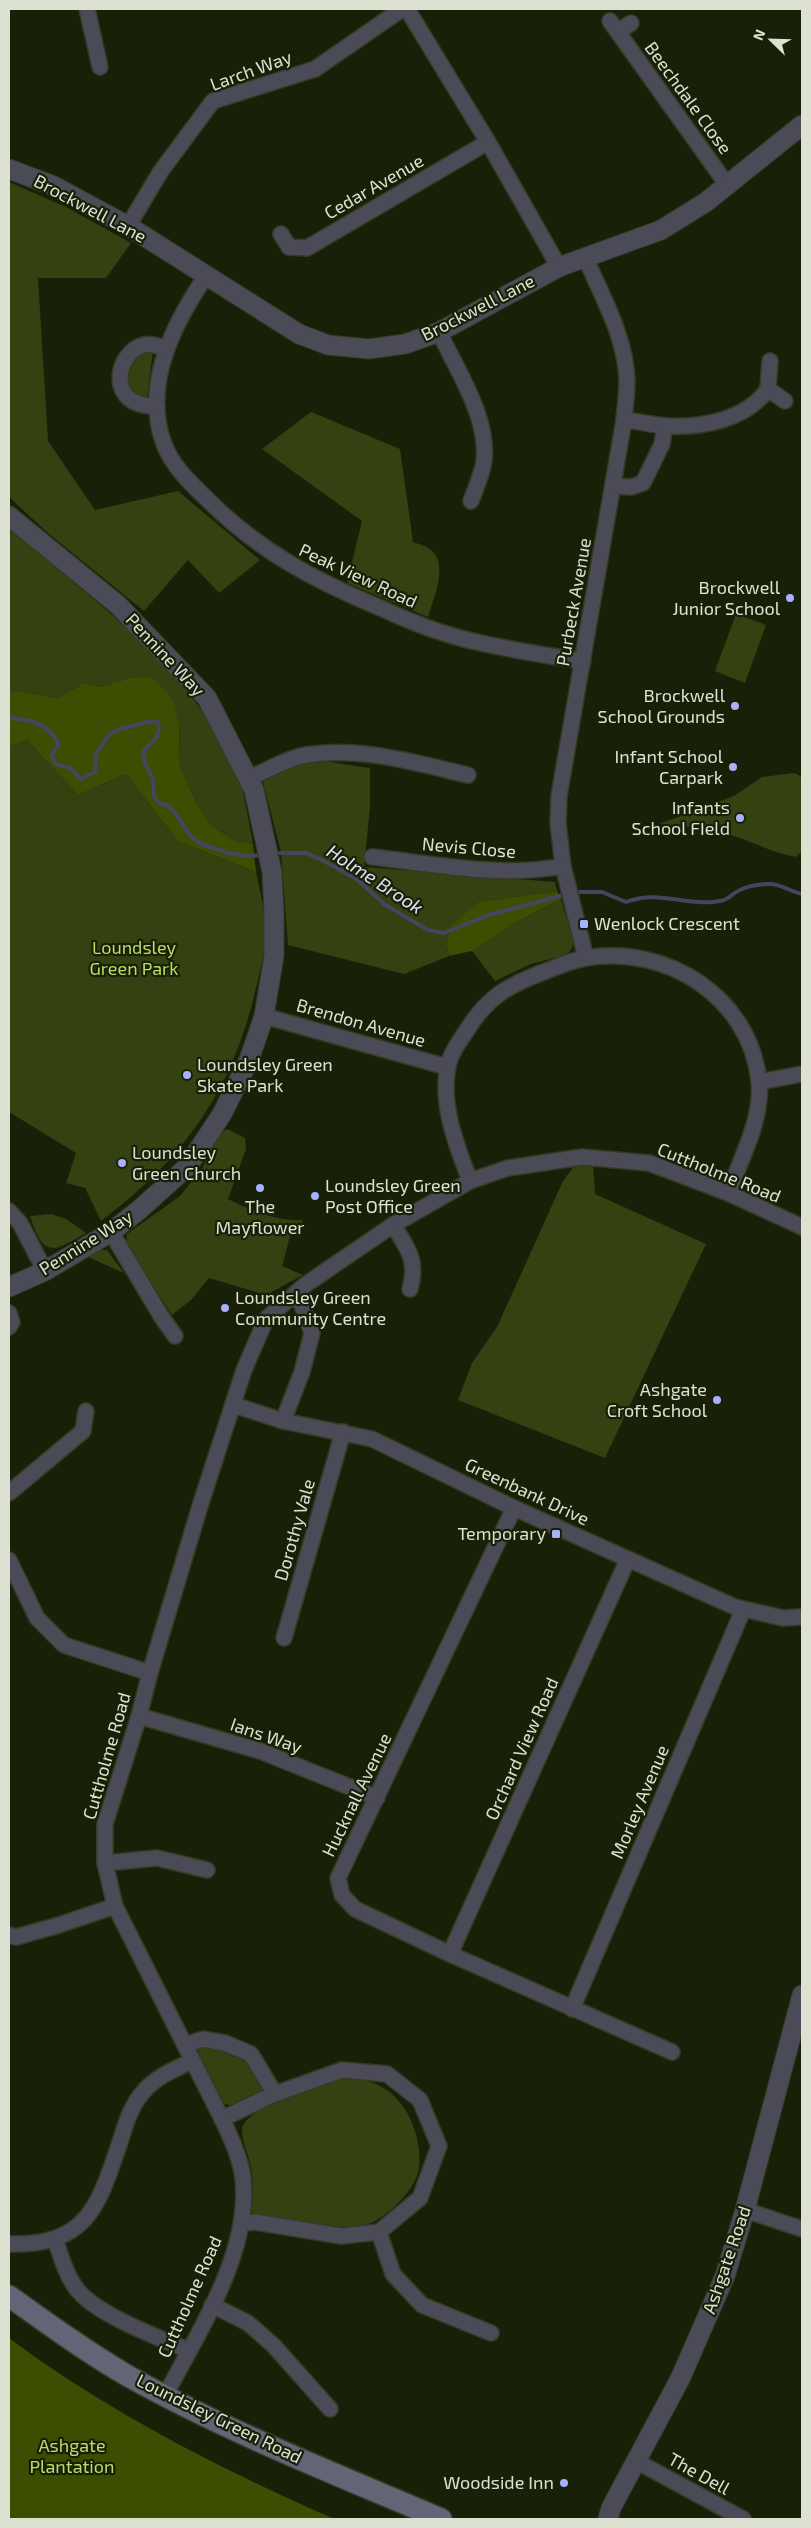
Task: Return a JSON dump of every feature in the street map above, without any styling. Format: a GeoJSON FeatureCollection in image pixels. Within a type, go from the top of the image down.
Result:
{"type":"FeatureCollection","features":[{"type":"Feature","properties":{"kind":"main road","name":"Loundsley Green Road"},"geometry":{"type":"LineString","coordinates":[[9,2296],[66,2337],[164,2396],[311,2464],[441,2519]]}},
{"type":"Feature","properties":{"kind":"street"},"geometry":{"type":"LineString","coordinates":[[87,9],[100,67]]}},
{"type":"Feature","properties":{"kind":"street","name":"Larch Way"},"geometry":{"type":"LineString","coordinates":[[128,226],[161,171],[213,101],[315,69],[402,9]]}},
{"type":"Feature","properties":{"kind":"street"},"geometry":{"type":"LineString","coordinates":[[407,9],[488,142],[559,267]]}},
{"type":"Feature","properties":{"kind":"street","name":"Beechdale Close"},"geometry":{"type":"LineString","coordinates":[[631,23],[614,27],[728,186]]}},
{"type":"Feature","properties":{"kind":"street","name":"Brockwell Lane"},"geometry":{"type":"LineString","coordinates":[[9,169],[54,186],[128,226],[299,334],[328,346],[369,349],[406,344],[439,332],[496,299],[559,267],[661,230],[728,186],[802,125]]}},
{"type":"Feature","properties":{"kind":"street","name":"Cedar Avenue"},"geometry":{"type":"LineString","coordinates":[[281,234],[289,248],[307,248],[488,142]]}},
{"type":"Feature","properties":{"kind":"street","name":"Purbeck Avenue"},"geometry":{"type":"LineString","coordinates":[[585,257],[623,351],[627,381],[624,420],[559,796],[558,823],[563,866],[586,958]]}},
{"type":"Feature","properties":{"kind":"street","name":"Peak View Road"},"geometry":{"type":"LineString","coordinates":[[206,276],[178,323],[159,369],[157,406],[163,442],[185,477],[227,519],[281,560],[336,590],[418,624],[463,639],[582,661]]}},
{"type":"Feature","properties":{"kind":"street"},"geometry":{"type":"LineString","coordinates":[[439,332],[480,419],[485,439],[484,462],[470,492]]}},
{"type":"Feature","properties":{"kind":"street"},"geometry":{"type":"LineString","coordinates":[[157,406],[143,407],[129,400],[121,388],[120,381],[128,356],[143,345],[167,348]]}},
{"type":"Feature","properties":{"kind":"street"},"geometry":{"type":"LineString","coordinates":[[624,420],[665,426],[695,426],[732,416],[750,407],[768,389],[770,361]]}},
{"type":"Feature","properties":{"kind":"street"},"geometry":{"type":"LineString","coordinates":[[768,389],[785,401]]}},
{"type":"Feature","properties":{"kind":"street"},"geometry":{"type":"LineString","coordinates":[[613,486],[631,487],[643,483],[662,444],[665,426]]}},
{"type":"Feature","properties":{"kind":"street","name":"Pennine Way"},"geometry":{"type":"LineString","coordinates":[[9,516],[118,605],[206,698],[254,790],[272,872],[274,956],[264,1016],[249,1060],[222,1114],[188,1167],[111,1232],[44,1271],[9,1287]]}},
{"type":"Feature","properties":{"kind":"street"},"geometry":{"type":"LineString","coordinates":[[249,778],[305,756],[352,753],[398,759],[468,774]]}},
{"type":"Feature","properties":{"kind":"street","name":"Nevis Close"},"geometry":{"type":"LineString","coordinates":[[372,858],[503,872],[540,871],[563,866]]}},
{"type":"Feature","properties":{"kind":"street"},"geometry":{"type":"LineString","coordinates":[[470,1181],[455,1141],[447,1095],[448,1067],[453,1052],[477,1014],[508,986],[586,958],[633,957],[689,974],[716,995],[735,1017],[750,1045],[760,1082],[756,1115],[728,1193]]}},
{"type":"Feature","properties":{"kind":"street","name":"Brendon Avenue"},"geometry":{"type":"LineString","coordinates":[[264,1016],[448,1067]]}},
{"type":"Feature","properties":{"kind":"street"},"geometry":{"type":"LineString","coordinates":[[760,1082],[802,1074]]}},
{"type":"Feature","properties":{"kind":"street","name":"Cuttholme Road"},"geometry":{"type":"LineString","coordinates":[[164,2396],[212,2305],[233,2257],[242,2223],[243,2178],[235,2147],[222,2119],[115,1906],[105,1863],[105,1824],[140,1716],[150,1673],[200,1506],[244,1370],[266,1320],[296,1292],[393,1225],[470,1181],[508,1168],[582,1157],[649,1163],[728,1193],[802,1227]]}},
{"type":"Feature","properties":{"kind":"street"},"geometry":{"type":"LineString","coordinates":[[9,1211],[20,1223],[44,1271]]}},
{"type":"Feature","properties":{"kind":"street"},"geometry":{"type":"LineString","coordinates":[[393,1225],[409,1250],[414,1272],[410,1289]]}},
{"type":"Feature","properties":{"kind":"street"},"geometry":{"type":"LineString","coordinates":[[111,1232],[159,1314],[175,1336]]}},
{"type":"Feature","properties":{"kind":"street"},"geometry":{"type":"LineString","coordinates":[[283,1421],[302,1372],[312,1333],[296,1292]]}},
{"type":"Feature","properties":{"kind":"street"},"geometry":{"type":"LineString","coordinates":[[9,1313],[12,1322],[9,1326]]}},
{"type":"Feature","properties":{"kind":"street","name":"Greenbank Drive"},"geometry":{"type":"LineString","coordinates":[[234,1405],[283,1421],[372,1439],[514,1508],[743,1610],[783,1618],[802,1617]]}},
{"type":"Feature","properties":{"kind":"street"},"geometry":{"type":"LineString","coordinates":[[9,1493],[83,1431],[86,1411]]}},
{"type":"Feature","properties":{"kind":"street","name":"Dorothy Vale"},"geometry":{"type":"LineString","coordinates":[[284,1638],[343,1432]]}},
{"type":"Feature","properties":{"kind":"street","name":"Hucknall Avenue"},"geometry":{"type":"LineString","coordinates":[[514,1508],[338,1878],[342,1895],[355,1909],[450,1954],[672,2052]]}},
{"type":"Feature","properties":{"kind":"street","name":"Orchard View Road"},"geometry":{"type":"LineString","coordinates":[[450,1954],[628,1559]]}},
{"type":"Feature","properties":{"kind":"street"},"geometry":{"type":"LineString","coordinates":[[9,1560],[37,1618],[64,1645],[150,1673]]}},
{"type":"Feature","properties":{"kind":"street","name":"Morley Avenue"},"geometry":{"type":"LineString","coordinates":[[572,2009],[743,1610]]}},
{"type":"Feature","properties":{"kind":"street","name":"Ians Way"},"geometry":{"type":"LineString","coordinates":[[140,1716],[260,1751],[377,1798]]}},
{"type":"Feature","properties":{"kind":"street"},"geometry":{"type":"LineString","coordinates":[[105,1863],[157,1858],[207,1870]]}},
{"type":"Feature","properties":{"kind":"street"},"geometry":{"type":"LineString","coordinates":[[9,1936],[16,1937],[59,1926],[115,1906]]}},
{"type":"Feature","properties":{"kind":"street","name":"Ashgate Road"},"geometry":{"type":"LineString","coordinates":[[606,2516],[698,2341],[725,2276],[797,2037],[802,1995]]}},
{"type":"Feature","properties":{"kind":"street"},"geometry":{"type":"LineString","coordinates":[[185,2044],[203,2039],[225,2043],[251,2054],[275,2094]]}},
{"type":"Feature","properties":{"kind":"street"},"geometry":{"type":"LineString","coordinates":[[9,2244],[28,2244],[55,2239],[71,2231],[95,2208],[128,2118],[144,2091],[168,2072],[192,2061]]}},
{"type":"Feature","properties":{"kind":"street"},"geometry":{"type":"LineString","coordinates":[[222,2119],[275,2094],[342,2070],[387,2074],[420,2100],[439,2146],[420,2198],[379,2232],[341,2236],[255,2222],[242,2223]]}},
{"type":"Feature","properties":{"kind":"street"},"geometry":{"type":"LineString","coordinates":[[745,2210],[802,2229]]}},
{"type":"Feature","properties":{"kind":"street"},"geometry":{"type":"LineString","coordinates":[[379,2232],[393,2274],[422,2305],[491,2333]]}},
{"type":"Feature","properties":{"kind":"street"},"geometry":{"type":"LineString","coordinates":[[55,2239],[66,2268],[81,2294],[123,2322],[188,2350]]}},
{"type":"Feature","properties":{"kind":"street"},"geometry":{"type":"LineString","coordinates":[[212,2305],[248,2323],[274,2346],[330,2409]]}},
{"type":"Feature","properties":{"kind":"street","name":"The Dell"},"geometry":{"type":"LineString","coordinates":[[636,2461],[743,2519]]}},
{"type":"Feature","properties":{"kind":"green space"},"geometry":{"type":"Polygon","coordinates":[[[9,182],[66,207],[131,243],[106,278],[38,278],[48,441],[95,510],[178,491],[260,560],[219,593],[188,560],[144,611],[48,533],[9,497],[9,182]]]}},
{"type":"Feature","properties":{"kind":"green space"},"geometry":{"type":"Polygon","coordinates":[[[153,351],[147,398],[145,401],[127,389],[127,370],[134,354],[153,351]]]}},
{"type":"Feature","properties":{"kind":"green space"},"geometry":{"type":"Polygon","coordinates":[[[311,412],[400,449],[413,542],[431,550],[439,564],[436,592],[428,617],[347,583],[362,521],[262,449],[311,412]]]}},
{"type":"Feature","properties":{"kind":"green space"},"geometry":{"type":"Polygon","coordinates":[[[9,528],[110,613],[164,663],[209,719],[243,791],[253,844],[235,841],[212,826],[198,806],[180,767],[179,725],[130,678],[99,687],[84,683],[58,698],[9,690],[9,528]]]}},
{"type":"Feature","properties":{"kind":"green space"},"geometry":{"type":"Polygon","coordinates":[[[736,614],[766,625],[745,683],[715,671],[736,614]]]}},
{"type":"Feature","properties":{"kind":"green space"},"geometry":{"type":"Polygon","coordinates":[[[151,677],[172,698],[179,725],[180,767],[198,806],[212,826],[235,841],[253,844],[256,872],[178,841],[126,774],[78,795],[27,740],[9,747],[9,690],[58,698],[84,683],[99,687],[130,678],[151,677]]]}},
{"type":"Feature","properties":{"kind":"green space","name":"Loundsley Green Park"},"geometry":{"type":"Polygon","coordinates":[[[27,740],[78,795],[126,774],[178,841],[256,872],[264,911],[266,926],[265,945],[255,992],[245,1028],[232,1062],[217,1092],[200,1121],[179,1148],[130,1198],[101,1221],[85,1188],[66,1183],[76,1153],[9,1112],[9,747],[27,740]]]}},
{"type":"Feature","properties":{"kind":"green space"},"geometry":{"type":"Polygon","coordinates":[[[323,761],[370,768],[370,807],[364,867],[555,882],[557,891],[478,902],[446,945],[449,956],[404,974],[288,945],[281,852],[263,782],[275,772],[283,769],[323,761]]]}},
{"type":"Feature","properties":{"kind":"green space","name":"Infants School FIeld"},"geometry":{"type":"Polygon","coordinates":[[[794,773],[802,777],[802,851],[796,857],[718,831],[659,824],[734,796],[762,777],[794,773]]]}},
{"type":"Feature","properties":{"kind":"green space"},"geometry":{"type":"Polygon","coordinates":[[[557,891],[561,899],[522,919],[472,951],[449,956],[446,945],[452,925],[478,902],[557,891]]]}},
{"type":"Feature","properties":{"kind":"green space"},"geometry":{"type":"Polygon","coordinates":[[[561,899],[574,943],[570,951],[565,955],[531,964],[495,981],[472,951],[522,919],[561,899]]]}},
{"type":"Feature","properties":{"kind":"green space"},"geometry":{"type":"Polygon","coordinates":[[[227,1129],[245,1138],[246,1149],[228,1199],[274,1217],[303,1220],[300,1232],[292,1229],[282,1266],[303,1275],[266,1295],[209,1278],[191,1300],[172,1315],[126,1245],[127,1234],[180,1196],[202,1169],[218,1135],[227,1129]]]}},
{"type":"Feature","properties":{"kind":"green space"},"geometry":{"type":"Polygon","coordinates":[[[576,1164],[593,1165],[595,1194],[706,1244],[605,1458],[458,1400],[472,1363],[497,1327],[563,1181],[576,1164]]]}},
{"type":"Feature","properties":{"kind":"green space"},"geometry":{"type":"Polygon","coordinates":[[[51,1214],[66,1219],[86,1233],[65,1245],[51,1248],[45,1245],[35,1230],[30,1216],[51,1214]]]}},
{"type":"Feature","properties":{"kind":"green space"},"geometry":{"type":"Polygon","coordinates":[[[100,1250],[107,1250],[124,1273],[88,1257],[100,1250]]]}},
{"type":"Feature","properties":{"kind":"green space"},"geometry":{"type":"Polygon","coordinates":[[[208,2044],[237,2054],[248,2063],[264,2090],[260,2096],[238,2107],[220,2103],[201,2065],[198,2049],[208,2044]]]}},
{"type":"Feature","properties":{"kind":"green space"},"geometry":{"type":"Polygon","coordinates":[[[347,2076],[373,2083],[387,2090],[402,2105],[413,2124],[418,2146],[419,2168],[417,2176],[408,2192],[387,2213],[373,2222],[362,2225],[331,2227],[278,2220],[252,2213],[252,2173],[242,2134],[245,2122],[255,2113],[287,2097],[347,2076]]]}},
{"type":"Feature","properties":{"kind":"green space","name":"Ashgate Plantation"},"geometry":{"type":"Polygon","coordinates":[[[9,2338],[86,2390],[166,2438],[249,2480],[334,2519],[9,2519],[9,2338]]]}},
{"type":"Feature","properties":{"kind":"waterway","name":"Holme Brook"},"geometry":{"type":"LineString","coordinates":[[9,718],[32,721],[50,732],[59,744],[52,755],[55,764],[71,768],[80,779],[95,772],[96,754],[108,736],[117,730],[148,722],[158,722],[159,732],[144,751],[144,760],[153,779],[154,797],[159,803],[169,806],[191,837],[202,844],[228,853],[248,856],[262,855]]}},
{"type":"Feature","properties":{"kind":"waterway","name":"Holme Brook"},"geometry":{"type":"LineString","coordinates":[[274,853],[306,853],[322,860],[358,880],[384,904],[428,930],[444,933],[489,915],[567,894]]}},
{"type":"Feature","properties":{"kind":"waterway","name":"Holme Brook"},"geometry":{"type":"LineString","coordinates":[[574,892],[602,892],[626,902],[650,897],[708,902],[723,900],[747,887],[770,884],[802,894]]}},
{"type":"Feature","properties":{"kind":"place","name":"Brockwell Junior School"},"geometry":{"type":"Point","coordinates":[790,598]}},
{"type":"Feature","properties":{"kind":"place","name":"Brockwell School Grounds"},"geometry":{"type":"Point","coordinates":[735,706]}},
{"type":"Feature","properties":{"kind":"place","name":"Infant School Carpark"},"geometry":{"type":"Point","coordinates":[733,767]}},
{"type":"Feature","properties":{"kind":"place","name":"Infants School FIeld"},"geometry":{"type":"Point","coordinates":[740,818]}},
{"type":"Feature","properties":{"kind":"place","name":"Wenlock Crescent"},"geometry":{"type":"Point","coordinates":[584,924]}},
{"type":"Feature","properties":{"kind":"place","name":"Loundsley Green Skate Park"},"geometry":{"type":"Point","coordinates":[187,1075]}},
{"type":"Feature","properties":{"kind":"place","name":"Loundsley Green Church"},"geometry":{"type":"Point","coordinates":[122,1163]}},
{"type":"Feature","properties":{"kind":"place","name":"The Mayflower"},"geometry":{"type":"Point","coordinates":[260,1188]}},
{"type":"Feature","properties":{"kind":"place","name":"Loundsley Green Post Office"},"geometry":{"type":"Point","coordinates":[315,1196]}},
{"type":"Feature","properties":{"kind":"place","name":"Loundsley Green Community Centre"},"geometry":{"type":"Point","coordinates":[225,1308]}},
{"type":"Feature","properties":{"kind":"place","name":"Ashgate Croft School"},"geometry":{"type":"Point","coordinates":[717,1400]}},
{"type":"Feature","properties":{"kind":"place","name":"Temporary"},"geometry":{"type":"Point","coordinates":[556,1534]}},
{"type":"Feature","properties":{"kind":"place","name":"Woodside Inn"},"geometry":{"type":"Point","coordinates":[564,2483]}}]}
